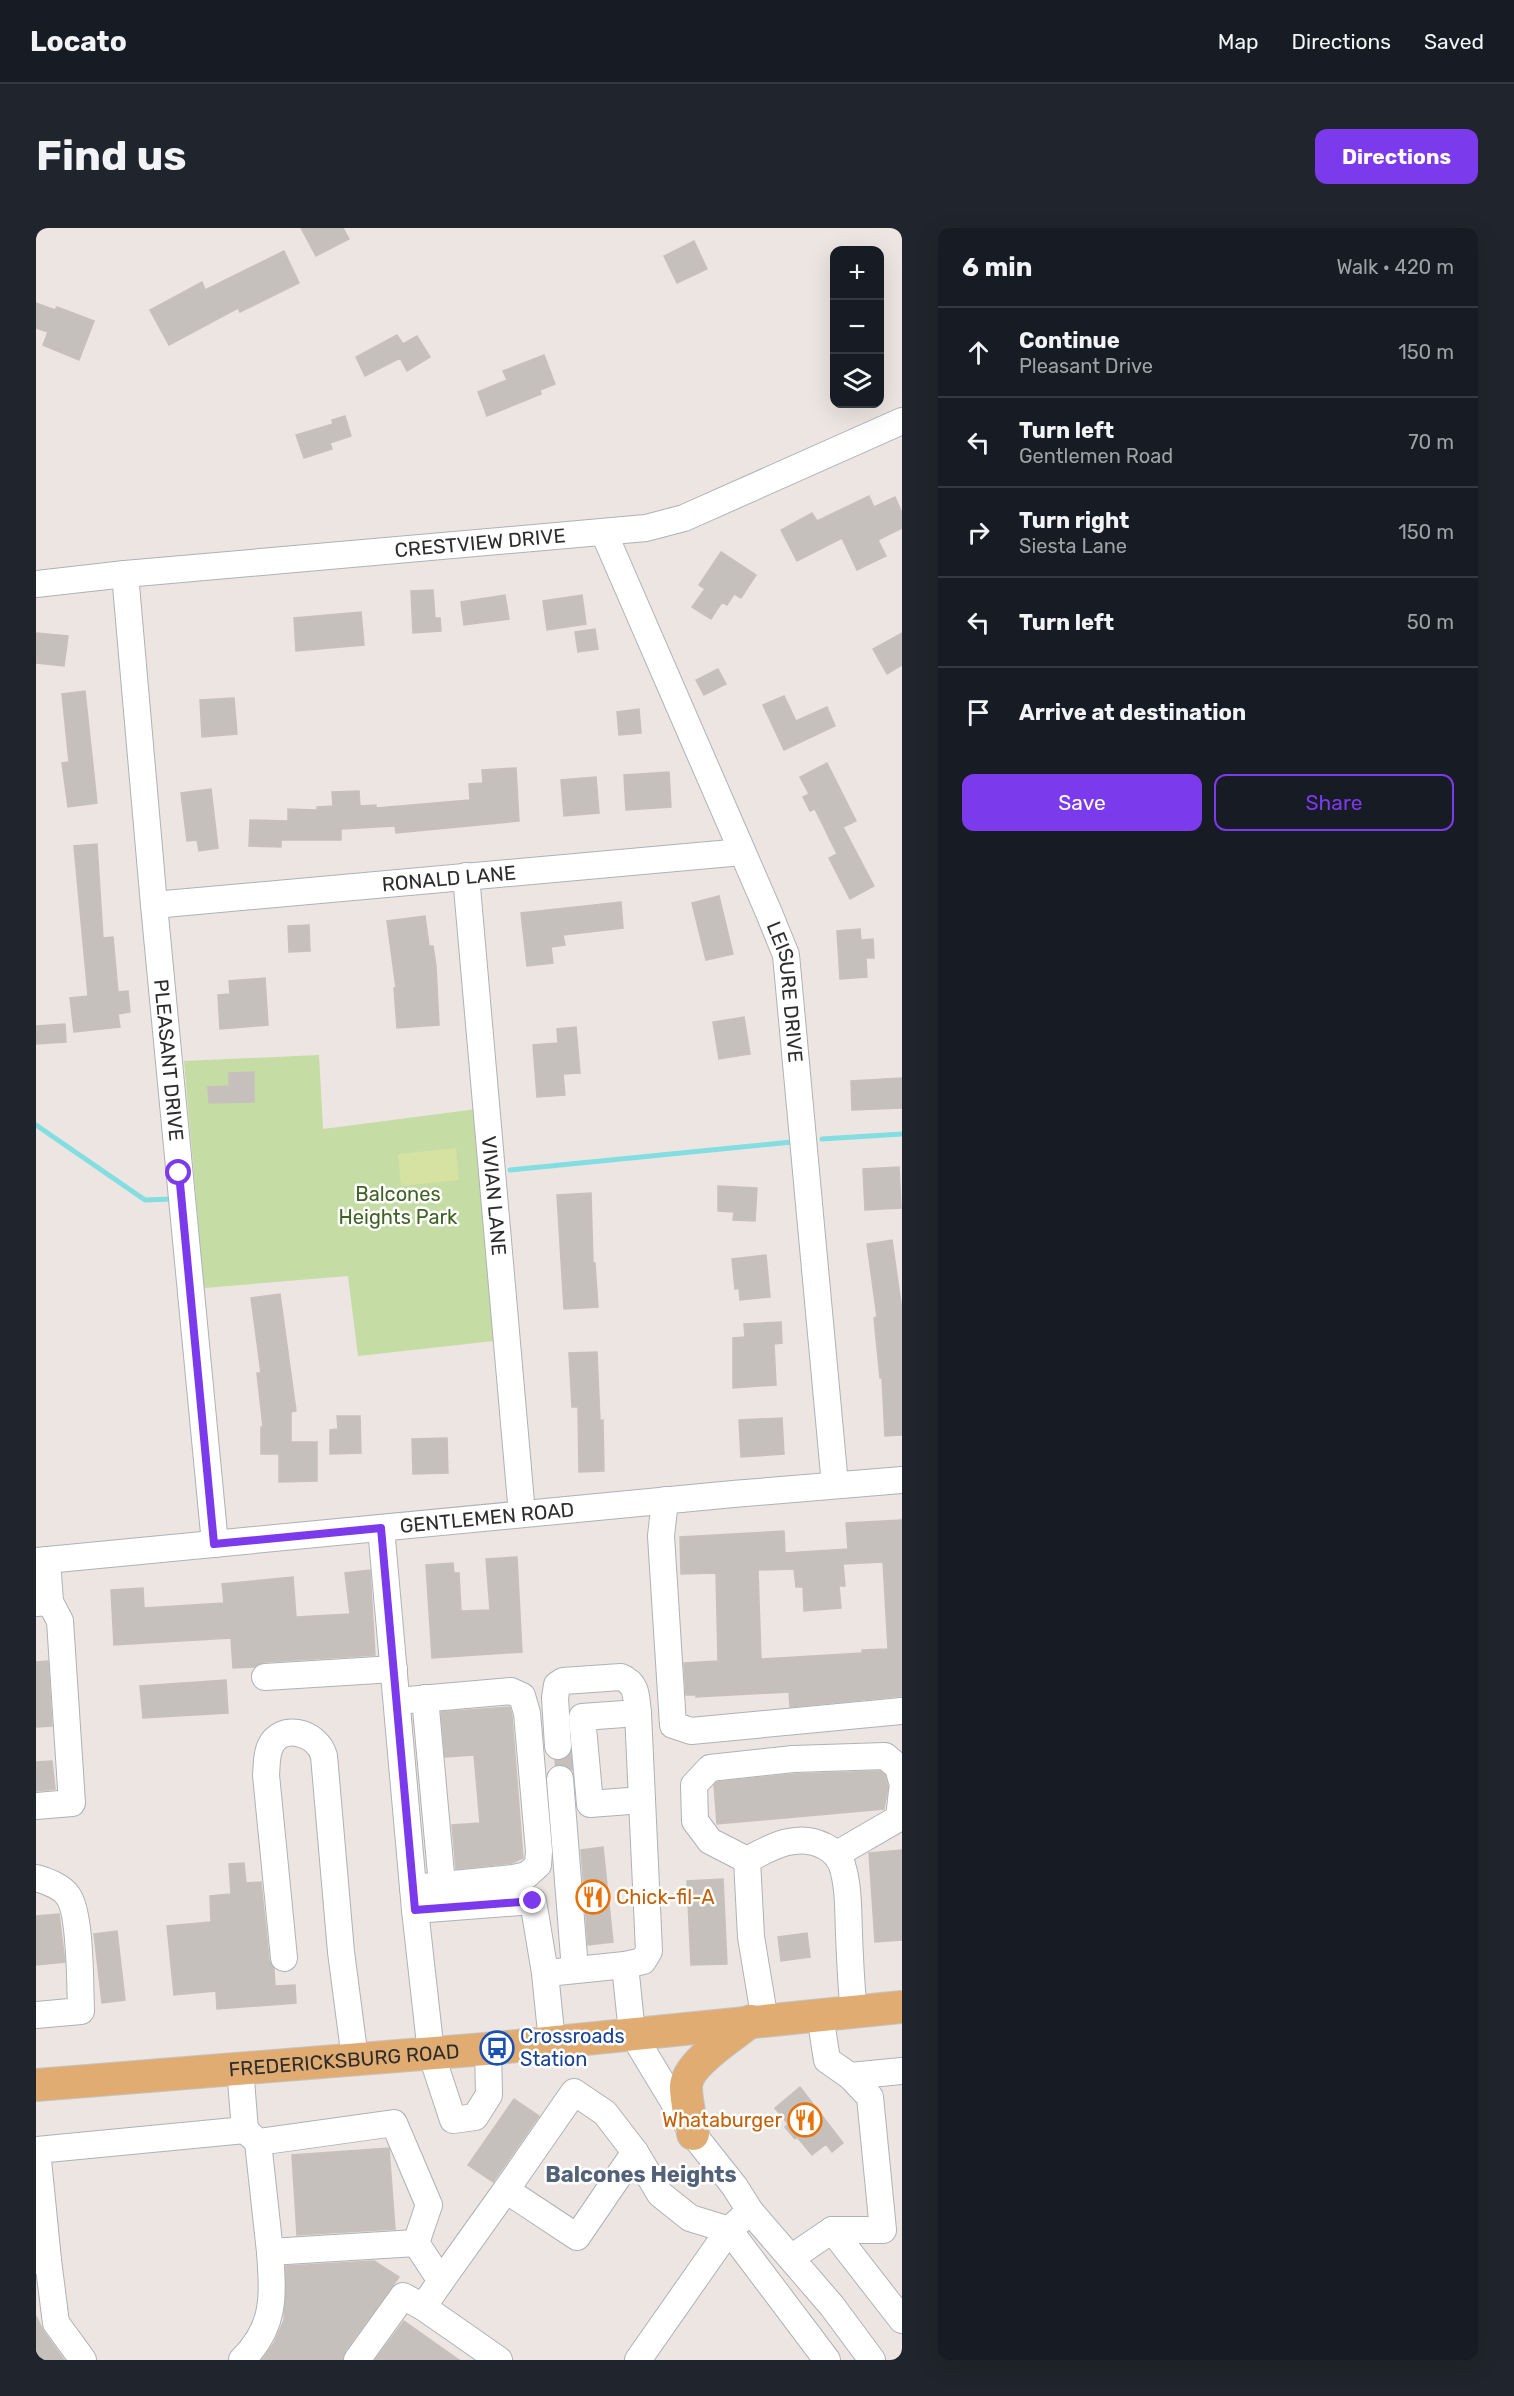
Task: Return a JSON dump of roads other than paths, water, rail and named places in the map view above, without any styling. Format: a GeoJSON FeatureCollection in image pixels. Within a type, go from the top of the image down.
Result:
{"type":"FeatureCollection","features":[{"type":"Feature","properties":{"kind":"main road","name":"FREDERICKSBURG ROAD"},"geometry":{"type":"LineString","coordinates":[[36,2085],[488,2049],[902,2007]]}},
{"type":"Feature","properties":{"kind":"main road"},"geometry":{"type":"LineString","coordinates":[[693,2134],[686,2086],[688,2078],[702,2060],[758,2021]]}},
{"type":"Feature","properties":{"kind":"street","name":"CRESTVIEW DRIVE"},"geometry":{"type":"LineString","coordinates":[[36,584],[125,574],[646,528],[684,518],[902,421]]}},
{"type":"Feature","properties":{"kind":"street","name":"LEISURE DRIVE"},"geometry":{"type":"LineString","coordinates":[[604,533],[786,955],[835,1485]]}},
{"type":"Feature","properties":{"kind":"street","name":"PLEASANT DRIVE"},"geometry":{"type":"LineString","coordinates":[[125,574],[214,1544]]}},
{"type":"Feature","properties":{"kind":"street","name":"RONALD LANE"},"geometry":{"type":"LineString","coordinates":[[154,905],[742,852]]}},
{"type":"Feature","properties":{"kind":"street","name":"VIVIAN LANE"},"geometry":{"type":"LineString","coordinates":[[466,876],[522,1514]]}},
{"type":"Feature","properties":{"kind":"street","name":"GENTLEMEN ROAD"},"geometry":{"type":"LineString","coordinates":[[41,1560],[665,1500],[902,1480]]}},
{"type":"Feature","properties":{"kind":"street"},"geometry":{"type":"LineString","coordinates":[[665,1500],[661,1536],[673,1725],[691,1731],[902,1711]]}},
{"type":"Feature","properties":{"kind":"street"},"geometry":{"type":"LineString","coordinates":[[381,1528],[414,1899],[431,2053],[453,2120],[475,2117],[489,2095],[488,2049]]}},
{"type":"Feature","properties":{"kind":"street"},"geometry":{"type":"LineString","coordinates":[[36,1806],[72,1803],[60,1621],[43,1602],[41,1560]]}},
{"type":"Feature","properties":{"kind":"street"},"geometry":{"type":"LineString","coordinates":[[265,1677],[394,1669]]}},
{"type":"Feature","properties":{"kind":"street"},"geometry":{"type":"LineString","coordinates":[[545,1973],[644,1961],[649,1951],[635,1687],[621,1677],[562,1681],[555,1690],[560,1741]]}},
{"type":"Feature","properties":{"kind":"street"},"geometry":{"type":"LineString","coordinates":[[396,1701],[511,1691],[522,1696],[527,1713],[540,1851],[538,1865],[527,1875],[442,1885],[414,1899]]}},
{"type":"Feature","properties":{"kind":"street"},"geometry":{"type":"LineString","coordinates":[[425,1698],[442,1885]]}},
{"type":"Feature","properties":{"kind":"street"},"geometry":{"type":"LineString","coordinates":[[638,1713],[582,1717],[590,1804],[642,1800]]}},
{"type":"Feature","properties":{"kind":"street"},"geometry":{"type":"LineString","coordinates":[[284,1958],[266,1775],[267,1759],[270,1747],[275,1740],[288,1734],[302,1734],[321,1746],[324,1756],[341,1952],[355,2059]]}},
{"type":"Feature","properties":{"kind":"street"},"geometry":{"type":"LineString","coordinates":[[747,1860],[710,1841],[695,1821],[694,1785],[711,1768],[793,1759],[885,1756],[898,1767],[902,1782]]}},
{"type":"Feature","properties":{"kind":"street"},"geometry":{"type":"LineString","coordinates":[[563,1784],[574,1970]]}},
{"type":"Feature","properties":{"kind":"street"},"geometry":{"type":"LineString","coordinates":[[837,1854],[899,1818],[902,1791]]}},
{"type":"Feature","properties":{"kind":"street"},"geometry":{"type":"LineString","coordinates":[[747,1860],[774,1846],[796,1840],[812,1840],[837,1854],[842,1866],[848,1902],[854,2012]]}},
{"type":"Feature","properties":{"kind":"street"},"geometry":{"type":"LineString","coordinates":[[747,1860],[758,2021]]}},
{"type":"Feature","properties":{"kind":"street"},"geometry":{"type":"LineString","coordinates":[[36,1878],[55,1885],[68,1895],[75,1911],[81,2011],[36,2015]]}},
{"type":"Feature","properties":{"kind":"street"},"geometry":{"type":"LineString","coordinates":[[414,1899],[533,1901],[545,1973],[552,2042]]}},
{"type":"Feature","properties":{"kind":"street"},"geometry":{"type":"LineString","coordinates":[[625,1965],[632,2033],[693,2134],[735,2187],[750,2211],[846,2325],[872,2360]]}},
{"type":"Feature","properties":{"kind":"street"},"geometry":{"type":"LineString","coordinates":[[791,2258],[832,2229],[892,2230],[870,2097],[850,2076],[827,2060],[820,2015]]}},
{"type":"Feature","properties":{"kind":"street"},"geometry":{"type":"LineString","coordinates":[[240,2068],[270,2252],[273,2296],[268,2324],[242,2360]]}},
{"type":"Feature","properties":{"kind":"street"},"geometry":{"type":"LineString","coordinates":[[850,2076],[902,2071]]}},
{"type":"Feature","properties":{"kind":"street"},"geometry":{"type":"LineString","coordinates":[[423,2307],[574,2091],[605,2113],[634,2152],[660,2194],[690,2218],[729,2230],[824,2358],[846,2325]]}},
{"type":"Feature","properties":{"kind":"street"},"geometry":{"type":"LineString","coordinates":[[83,2360],[56,2323],[42,2260],[36,2144],[251,2136],[394,2123],[429,2205],[416,2243]]}},
{"type":"Feature","properties":{"kind":"street"},"geometry":{"type":"LineString","coordinates":[[506,2190],[577,2237],[634,2152]]}},
{"type":"Feature","properties":{"kind":"street"},"geometry":{"type":"LineString","coordinates":[[638,2360],[729,2230],[750,2211]]}},
{"type":"Feature","properties":{"kind":"street"},"geometry":{"type":"LineString","coordinates":[[832,2229],[902,2320]]}},
{"type":"Feature","properties":{"kind":"street"},"geometry":{"type":"LineString","coordinates":[[270,2252],[416,2243]]}},
{"type":"Feature","properties":{"kind":"street"},"geometry":{"type":"LineString","coordinates":[[416,2243],[441,2282]]}},
{"type":"Feature","properties":{"kind":"street"},"geometry":{"type":"LineString","coordinates":[[357,2360],[403,2296],[423,2307],[499,2360]]}},
{"type":"Feature","properties":{"kind":"waterway"},"geometry":{"type":"LineString","coordinates":[[36,1125],[145,1200],[172,1199]]}},
{"type":"Feature","properties":{"kind":"waterway"},"geometry":{"type":"LineString","coordinates":[[822,1139],[902,1134]]}},
{"type":"Feature","properties":{"kind":"waterway"},"geometry":{"type":"LineString","coordinates":[[510,1170],[792,1142]]}},
{"type":"Feature","properties":{"kind":"tunnel"},"geometry":{"type":"LineString","coordinates":[[566,1745],[569,1779]]}},
{"type":"Feature","properties":{"kind":"place","name":"Chick-fil-A"},"geometry":{"type":"Point","coordinates":[593,1897]}},
{"type":"Feature","properties":{"kind":"place","name":"Crossroads Station"},"geometry":{"type":"Point","coordinates":[497,2048]}},
{"type":"Feature","properties":{"kind":"place","name":"Whataburger"},"geometry":{"type":"Point","coordinates":[805,2120]}},
{"type":"Feature","properties":{"kind":"district","name":"Balcones Heights"},"geometry":{"type":"Point","coordinates":[641,2174]}},
{"type":"Feature","properties":{"kind":"park label","name":"Balcones Heights Park"},"geometry":{"type":"Point","coordinates":[398,1206]}}]}
